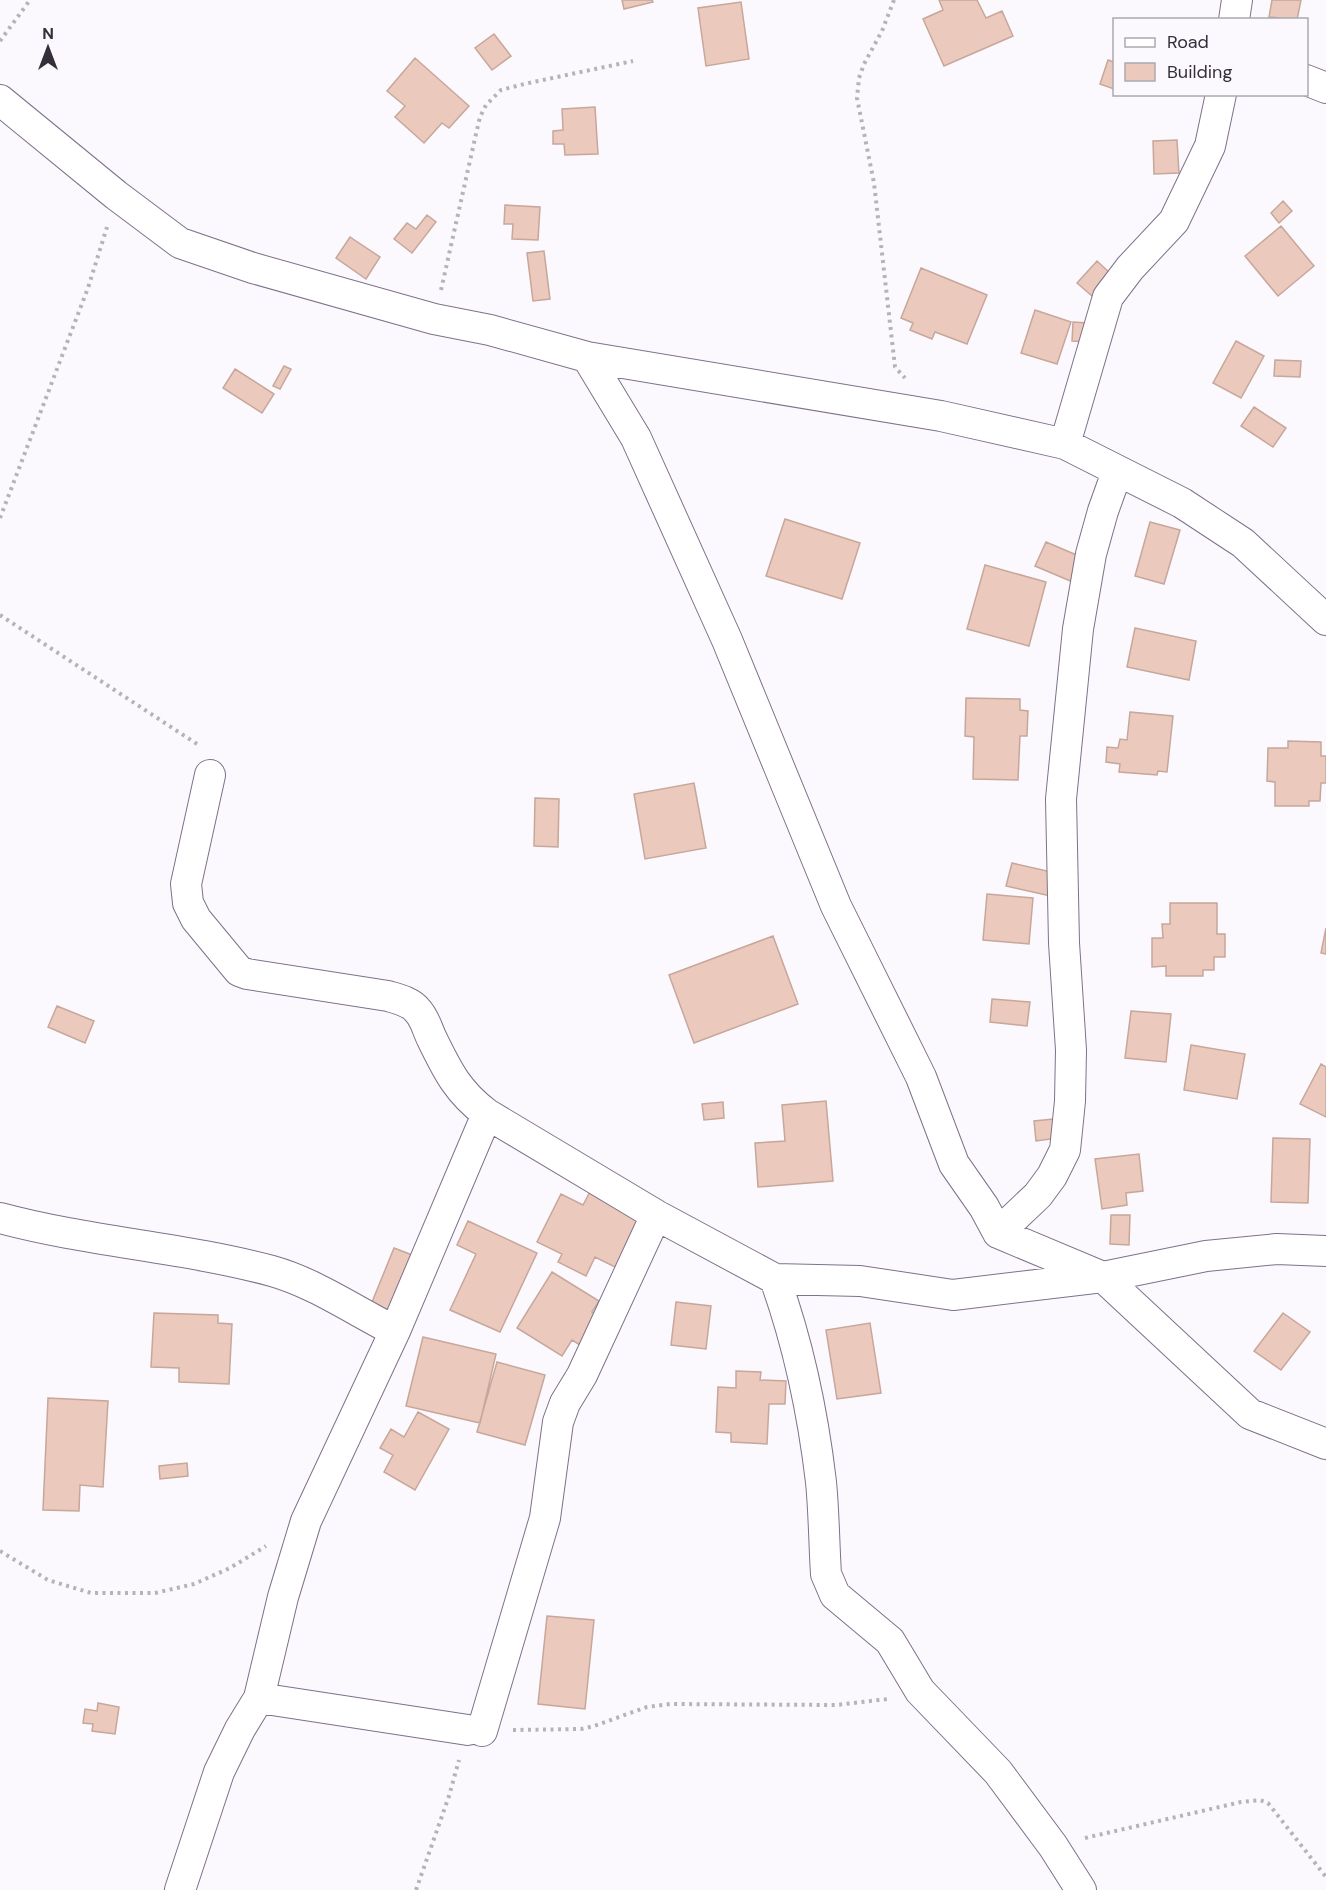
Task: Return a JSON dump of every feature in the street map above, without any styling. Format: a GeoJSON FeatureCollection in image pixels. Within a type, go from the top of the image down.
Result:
{"type":"FeatureCollection","features":[{"type":"Feature","properties":{"kind":"street"},"geometry":{"type":"LineString","coordinates":[[1234,18],[1237,0]]}},
{"type":"Feature","properties":{"kind":"street"},"geometry":{"type":"LineString","coordinates":[[1308,81],[1326,88]]}},
{"type":"Feature","properties":{"kind":"street"},"geometry":{"type":"LineString","coordinates":[[1065,444],[1108,297],[1130,268],[1174,222],[1210,146],[1221,96]]}},
{"type":"Feature","properties":{"kind":"street"},"geometry":{"type":"LineString","coordinates":[[0,100],[116,195],[180,243],[253,268],[434,319],[490,330],[587,357],[940,416],[1065,444],[1182,503],[1243,543],[1326,620]]}},
{"type":"Feature","properties":{"kind":"street"},"geometry":{"type":"LineString","coordinates":[[587,357],[636,438],[727,640],[836,906],[921,1077],[954,1164],[984,1207],[998,1233],[1103,1277],[1250,1414],[1326,1444]]}},
{"type":"Feature","properties":{"kind":"street"},"geometry":{"type":"LineString","coordinates":[[998,1233],[1038,1195],[1052,1176],[1065,1150],[1070,1101],[1071,1050],[1064,943],[1061,799],[1078,629],[1091,554],[1103,511],[1118,472]]}},
{"type":"Feature","properties":{"kind":"street"},"geometry":{"type":"LineString","coordinates":[[210,775],[186,884],[188,903],[196,919],[239,971],[388,996],[402,1000],[416,1008],[455,1084],[471,1102],[487,1114],[656,1215],[775,1279],[860,1281],[953,1295],[1103,1277],[1206,1257],[1277,1249],[1326,1251]]}},
{"type":"Feature","properties":{"kind":"street"},"geometry":{"type":"LineString","coordinates":[[180,1890],[219,1772],[240,1729],[259,1698],[283,1597],[306,1521],[395,1331],[487,1114]]}},
{"type":"Feature","properties":{"kind":"street"},"geometry":{"type":"LineString","coordinates":[[259,1698],[475,1730],[545,1518],[558,1422],[565,1403],[582,1375],[656,1215]]}},
{"type":"Feature","properties":{"kind":"street"},"geometry":{"type":"LineString","coordinates":[[0,1218],[44,1230],[274,1271],[314,1288],[395,1331]]}},
{"type":"Feature","properties":{"kind":"street"},"geometry":{"type":"LineString","coordinates":[[775,1279],[787,1312],[812,1420],[821,1483],[827,1580],[835,1595],[890,1641],[920,1691],[998,1772],[1053,1846],[1081,1890]]}},
{"type":"Feature","properties":{"kind":"path"},"geometry":{"type":"LineString","coordinates":[[0,41],[30,0]]}},
{"type":"Feature","properties":{"kind":"path"},"geometry":{"type":"LineString","coordinates":[[894,0],[882,32],[864,64],[859,78],[857,98],[874,183],[895,367],[940,416]]}},
{"type":"Feature","properties":{"kind":"path"},"geometry":{"type":"LineString","coordinates":[[434,319],[476,134],[486,105],[501,90],[633,62]]}},
{"type":"Feature","properties":{"kind":"path"},"geometry":{"type":"LineString","coordinates":[[0,518],[88,288],[116,195]]}},
{"type":"Feature","properties":{"kind":"path"},"geometry":{"type":"LineString","coordinates":[[0,615],[203,748],[210,763],[210,775]]}},
{"type":"Feature","properties":{"kind":"path"},"geometry":{"type":"LineString","coordinates":[[0,1551],[48,1580],[92,1593],[155,1593],[194,1584],[230,1568],[306,1521]]}},
{"type":"Feature","properties":{"kind":"path"},"geometry":{"type":"LineString","coordinates":[[416,1890],[475,1730],[581,1729],[647,1707],[670,1704],[763,1706],[858,1704],[920,1691]]}},
{"type":"Feature","properties":{"kind":"path"},"geometry":{"type":"LineString","coordinates":[[1053,1846],[1241,1802],[1260,1800],[1268,1803],[1326,1877]]}},
{"type":"Feature","properties":{"kind":"building"},"geometry":{"type":"Polygon","coordinates":[[[622,0],[652,0],[653,2],[624,9],[622,0]]]}},
{"type":"Feature","properties":{"kind":"building"},"geometry":{"type":"Polygon","coordinates":[[[939,0],[977,0],[986,18],[1002,11],[1013,36],[944,66],[923,19],[943,10],[939,0]]]}},
{"type":"Feature","properties":{"kind":"building"},"geometry":{"type":"Polygon","coordinates":[[[1272,0],[1301,0],[1297,18],[1269,17],[1272,0]]]}},
{"type":"Feature","properties":{"kind":"building"},"geometry":{"type":"Polygon","coordinates":[[[741,2],[749,59],[706,66],[698,8],[741,2]]]}},
{"type":"Feature","properties":{"kind":"building"},"geometry":{"type":"Polygon","coordinates":[[[494,34],[511,56],[492,70],[475,48],[494,34]]]}},
{"type":"Feature","properties":{"kind":"building"},"geometry":{"type":"Polygon","coordinates":[[[415,58],[469,106],[449,128],[442,123],[424,143],[395,117],[405,106],[387,91],[415,58]]]}},
{"type":"Feature","properties":{"kind":"building"},"geometry":{"type":"Polygon","coordinates":[[[1108,60],[1113,62],[1113,89],[1100,84],[1108,60]]]}},
{"type":"Feature","properties":{"kind":"building"},"geometry":{"type":"Polygon","coordinates":[[[595,107],[598,154],[565,155],[564,144],[553,144],[553,131],[563,130],[562,109],[595,107]]]}},
{"type":"Feature","properties":{"kind":"building"},"geometry":{"type":"Polygon","coordinates":[[[1177,140],[1179,173],[1154,174],[1153,141],[1177,140]]]}},
{"type":"Feature","properties":{"kind":"building"},"geometry":{"type":"Polygon","coordinates":[[[1283,201],[1292,211],[1279,223],[1271,213],[1283,201]]]}},
{"type":"Feature","properties":{"kind":"building"},"geometry":{"type":"Polygon","coordinates":[[[505,205],[540,207],[538,240],[512,239],[513,224],[504,224],[505,205]]]}},
{"type":"Feature","properties":{"kind":"building"},"geometry":{"type":"Polygon","coordinates":[[[427,215],[436,222],[412,253],[394,239],[407,223],[416,229],[427,215]]]}},
{"type":"Feature","properties":{"kind":"building"},"geometry":{"type":"Polygon","coordinates":[[[1281,226],[1314,266],[1278,296],[1245,256],[1281,226]]]}},
{"type":"Feature","properties":{"kind":"building"},"geometry":{"type":"Polygon","coordinates":[[[350,237],[380,257],[366,279],[336,258],[350,237]]]}},
{"type":"Feature","properties":{"kind":"building"},"geometry":{"type":"Polygon","coordinates":[[[544,251],[550,299],[533,301],[527,253],[544,251]]]}},
{"type":"Feature","properties":{"kind":"building"},"geometry":{"type":"Polygon","coordinates":[[[1097,261],[1112,275],[1092,296],[1077,283],[1097,261]]]}},
{"type":"Feature","properties":{"kind":"building"},"geometry":{"type":"Polygon","coordinates":[[[921,268],[987,295],[967,344],[935,332],[932,339],[910,330],[913,323],[901,318],[921,268]]]}},
{"type":"Feature","properties":{"kind":"building"},"geometry":{"type":"Polygon","coordinates":[[[1035,310],[1071,322],[1057,364],[1021,353],[1035,310]]]}},
{"type":"Feature","properties":{"kind":"building"},"geometry":{"type":"Polygon","coordinates":[[[1073,322],[1087,323],[1087,342],[1072,341],[1073,322]]]}},
{"type":"Feature","properties":{"kind":"building"},"geometry":{"type":"Polygon","coordinates":[[[1236,341],[1264,356],[1241,398],[1213,383],[1236,341]]]}},
{"type":"Feature","properties":{"kind":"building"},"geometry":{"type":"Polygon","coordinates":[[[1275,360],[1301,361],[1300,377],[1274,376],[1275,360]]]}},
{"type":"Feature","properties":{"kind":"building"},"geometry":{"type":"Polygon","coordinates":[[[284,366],[291,369],[280,389],[273,386],[284,366]]]}},
{"type":"Feature","properties":{"kind":"building"},"geometry":{"type":"Polygon","coordinates":[[[235,369],[274,394],[262,413],[223,388],[235,369]]]}},
{"type":"Feature","properties":{"kind":"building"},"geometry":{"type":"Polygon","coordinates":[[[1254,407],[1286,428],[1273,447],[1241,426],[1254,407]]]}},
{"type":"Feature","properties":{"kind":"building"},"geometry":{"type":"Polygon","coordinates":[[[785,519],[860,543],[842,599],[766,576],[785,519]]]}},
{"type":"Feature","properties":{"kind":"building"},"geometry":{"type":"Polygon","coordinates":[[[1150,522],[1180,530],[1164,584],[1135,576],[1150,522]]]}},
{"type":"Feature","properties":{"kind":"building"},"geometry":{"type":"Polygon","coordinates":[[[1046,542],[1086,559],[1075,583],[1035,566],[1046,542]]]}},
{"type":"Feature","properties":{"kind":"building"},"geometry":{"type":"Polygon","coordinates":[[[985,565],[1046,582],[1029,646],[967,629],[985,565]]]}},
{"type":"Feature","properties":{"kind":"building"},"geometry":{"type":"Polygon","coordinates":[[[1135,628],[1196,641],[1189,680],[1127,667],[1135,628]]]}},
{"type":"Feature","properties":{"kind":"building"},"geometry":{"type":"Polygon","coordinates":[[[966,698],[1020,699],[1020,710],[1028,711],[1027,736],[1020,736],[1018,780],[973,779],[974,737],[965,736],[966,698]]]}},
{"type":"Feature","properties":{"kind":"building"},"geometry":{"type":"Polygon","coordinates":[[[1130,712],[1173,716],[1167,772],[1158,771],[1157,775],[1119,772],[1120,764],[1106,762],[1107,747],[1118,748],[1120,739],[1127,740],[1130,712]]]}},
{"type":"Feature","properties":{"kind":"building"},"geometry":{"type":"Polygon","coordinates":[[[1288,741],[1321,742],[1321,756],[1326,756],[1326,783],[1321,783],[1320,801],[1309,801],[1309,806],[1275,806],[1275,782],[1267,781],[1268,748],[1288,748],[1288,741]]]}},
{"type":"Feature","properties":{"kind":"building"},"geometry":{"type":"Polygon","coordinates":[[[694,783],[706,848],[645,859],[634,794],[694,783]]]}},
{"type":"Feature","properties":{"kind":"building"},"geometry":{"type":"Polygon","coordinates":[[[535,798],[559,799],[558,847],[534,846],[535,798]]]}},
{"type":"Feature","properties":{"kind":"building"},"geometry":{"type":"Polygon","coordinates":[[[1012,863],[1056,873],[1051,896],[1006,886],[1012,863]]]}},
{"type":"Feature","properties":{"kind":"building"},"geometry":{"type":"Polygon","coordinates":[[[987,894],[1033,898],[1029,944],[983,940],[987,894]]]}},
{"type":"Feature","properties":{"kind":"building"},"geometry":{"type":"Polygon","coordinates":[[[1170,903],[1217,903],[1217,934],[1225,934],[1225,957],[1214,957],[1214,970],[1203,970],[1203,976],[1166,976],[1166,966],[1152,967],[1152,938],[1163,938],[1162,924],[1170,924],[1170,903]]]}},
{"type":"Feature","properties":{"kind":"building"},"geometry":{"type":"Polygon","coordinates":[[[1326,928],[1326,954],[1321,953],[1326,928]]]}},
{"type":"Feature","properties":{"kind":"building"},"geometry":{"type":"Polygon","coordinates":[[[773,936],[798,1004],[694,1043],[669,975],[773,936]]]}},
{"type":"Feature","properties":{"kind":"building"},"geometry":{"type":"Polygon","coordinates":[[[992,999],[1030,1002],[1027,1026],[990,1022],[992,999]]]}},
{"type":"Feature","properties":{"kind":"building"},"geometry":{"type":"Polygon","coordinates":[[[57,1006],[94,1021],[85,1043],[48,1027],[57,1006]]]}},
{"type":"Feature","properties":{"kind":"building"},"geometry":{"type":"Polygon","coordinates":[[[1131,1011],[1171,1014],[1166,1062],[1125,1058],[1131,1011]]]}},
{"type":"Feature","properties":{"kind":"building"},"geometry":{"type":"Polygon","coordinates":[[[1191,1045],[1245,1054],[1237,1099],[1184,1090],[1191,1045]]]}},
{"type":"Feature","properties":{"kind":"building"},"geometry":{"type":"Polygon","coordinates":[[[1321,1064],[1326,1067],[1326,1117],[1300,1104],[1321,1064]]]}},
{"type":"Feature","properties":{"kind":"building"},"geometry":{"type":"Polygon","coordinates":[[[826,1101],[833,1181],[758,1187],[755,1143],[785,1141],[782,1105],[826,1101]]]}},
{"type":"Feature","properties":{"kind":"building"},"geometry":{"type":"Polygon","coordinates":[[[723,1102],[724,1118],[704,1120],[702,1104],[723,1102]]]}},
{"type":"Feature","properties":{"kind":"building"},"geometry":{"type":"Polygon","coordinates":[[[1063,1118],[1065,1137],[1036,1141],[1034,1121],[1063,1118]]]}},
{"type":"Feature","properties":{"kind":"building"},"geometry":{"type":"Polygon","coordinates":[[[1273,1138],[1310,1139],[1308,1203],[1271,1202],[1273,1138]]]}},
{"type":"Feature","properties":{"kind":"building"},"geometry":{"type":"Polygon","coordinates":[[[1139,1154],[1143,1191],[1126,1193],[1127,1205],[1102,1209],[1095,1159],[1139,1154]]]}},
{"type":"Feature","properties":{"kind":"building"},"geometry":{"type":"Polygon","coordinates":[[[592,1188],[644,1213],[617,1268],[595,1257],[586,1276],[558,1262],[562,1254],[537,1242],[561,1194],[583,1205],[592,1188]]]}},
{"type":"Feature","properties":{"kind":"building"},"geometry":{"type":"Polygon","coordinates":[[[1111,1215],[1130,1215],[1129,1245],[1110,1244],[1111,1215]]]}},
{"type":"Feature","properties":{"kind":"building"},"geometry":{"type":"Polygon","coordinates":[[[468,1221],[537,1253],[500,1332],[450,1310],[476,1254],[457,1245],[468,1221]]]}},
{"type":"Feature","properties":{"kind":"building"},"geometry":{"type":"Polygon","coordinates":[[[394,1248],[415,1256],[392,1315],[370,1307],[394,1248]]]}},
{"type":"Feature","properties":{"kind":"building"},"geometry":{"type":"Polygon","coordinates":[[[552,1272],[599,1301],[592,1312],[603,1319],[585,1348],[572,1340],[562,1356],[517,1328],[552,1272]]]}},
{"type":"Feature","properties":{"kind":"building"},"geometry":{"type":"Polygon","coordinates":[[[676,1302],[711,1306],[706,1349],[671,1345],[676,1302]]]}},
{"type":"Feature","properties":{"kind":"building"},"geometry":{"type":"Polygon","coordinates":[[[154,1313],[218,1315],[218,1323],[232,1324],[229,1384],[179,1382],[179,1368],[151,1367],[154,1313]]]}},
{"type":"Feature","properties":{"kind":"building"},"geometry":{"type":"Polygon","coordinates":[[[1283,1313],[1310,1332],[1281,1370],[1254,1351],[1283,1313]]]}},
{"type":"Feature","properties":{"kind":"building"},"geometry":{"type":"Polygon","coordinates":[[[870,1323],[881,1393],[837,1399],[826,1330],[870,1323]]]}},
{"type":"Feature","properties":{"kind":"building"},"geometry":{"type":"Polygon","coordinates":[[[423,1337],[496,1354],[480,1423],[406,1406],[423,1337]]]}},
{"type":"Feature","properties":{"kind":"building"},"geometry":{"type":"Polygon","coordinates":[[[497,1362],[545,1375],[525,1445],[477,1432],[497,1362]]]}},
{"type":"Feature","properties":{"kind":"building"},"geometry":{"type":"Polygon","coordinates":[[[736,1371],[761,1372],[760,1380],[786,1381],[785,1404],[769,1404],[767,1444],[731,1442],[731,1433],[716,1432],[718,1387],[736,1388],[736,1371]]]}},
{"type":"Feature","properties":{"kind":"building"},"geometry":{"type":"Polygon","coordinates":[[[48,1398],[108,1401],[103,1487],[80,1485],[79,1511],[43,1510],[48,1398]]]}},
{"type":"Feature","properties":{"kind":"building"},"geometry":{"type":"Polygon","coordinates":[[[418,1412],[449,1429],[415,1490],[384,1472],[393,1455],[380,1448],[391,1429],[404,1437],[418,1412]]]}},
{"type":"Feature","properties":{"kind":"building"},"geometry":{"type":"Polygon","coordinates":[[[187,1463],[188,1476],[160,1479],[159,1466],[187,1463]]]}},
{"type":"Feature","properties":{"kind":"building"},"geometry":{"type":"Polygon","coordinates":[[[547,1616],[594,1620],[585,1709],[538,1704],[547,1616]]]}},
{"type":"Feature","properties":{"kind":"building"},"geometry":{"type":"Polygon","coordinates":[[[98,1703],[119,1707],[115,1734],[92,1731],[93,1724],[83,1723],[85,1709],[97,1711],[98,1703]]]}}]}
